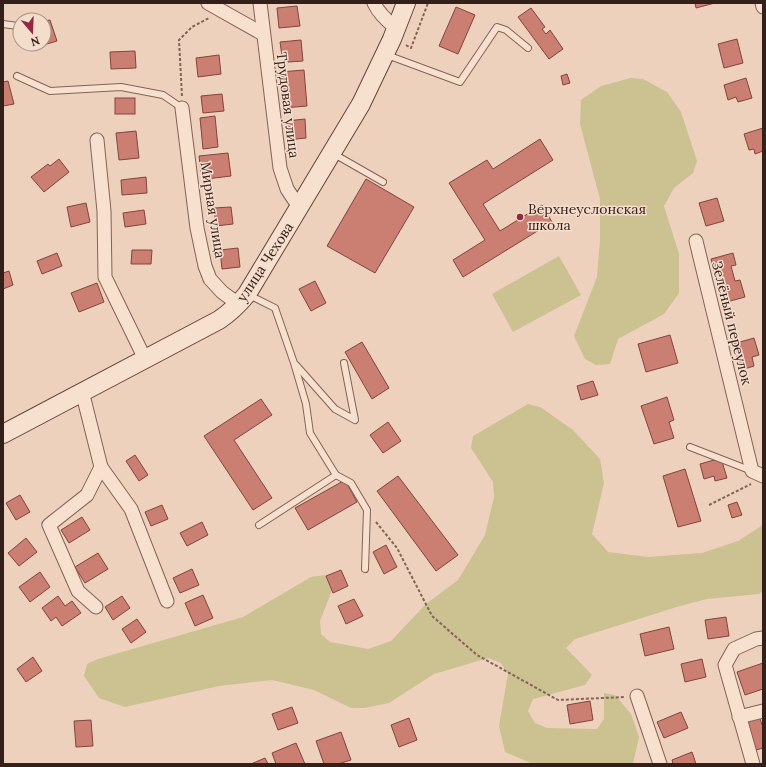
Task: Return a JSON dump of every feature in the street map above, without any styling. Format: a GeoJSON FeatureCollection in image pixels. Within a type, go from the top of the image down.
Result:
{"type":"FeatureCollection","features":[{"type":"Feature","properties":{"kind":"street"},"geometry":{"type":"LineString","coordinates":[[208,3],[263,34]]}},
{"type":"Feature","properties":{"kind":"street","name":"Трудовая улица"},"geometry":{"type":"LineString","coordinates":[[260,3],[280,168],[287,189],[299,207]]}},
{"type":"Feature","properties":{"kind":"street"},"geometry":{"type":"LineString","coordinates":[[374,3],[377,10],[385,20],[391,41]]}},
{"type":"Feature","properties":{"kind":"street","name":"улица Чехова"},"geometry":{"type":"LineString","coordinates":[[3,434],[219,320],[231,312],[243,299],[361,104],[391,41],[406,3]]}},
{"type":"Feature","properties":{"kind":"street","name":"Мирная улица"},"geometry":{"type":"LineString","coordinates":[[182,108],[197,228],[205,266],[210,279],[222,292],[243,299]]}},
{"type":"Feature","properties":{"kind":"street"},"geometry":{"type":"LineString","coordinates":[[96,140],[104,211],[105,277],[146,359]]}},
{"type":"Feature","properties":{"kind":"street","name":"Зелёный переулок"},"geometry":{"type":"LineString","coordinates":[[696,241],[759,474]]}},
{"type":"Feature","properties":{"kind":"street"},"geometry":{"type":"LineString","coordinates":[[82,392],[101,467],[131,509],[167,601]]}},
{"type":"Feature","properties":{"kind":"street"},"geometry":{"type":"LineString","coordinates":[[96,607],[78,591],[49,525],[87,495],[101,467]]}},
{"type":"Feature","properties":{"kind":"street"},"geometry":{"type":"LineString","coordinates":[[753,764],[725,665],[734,648],[756,639],[763,638]]}},
{"type":"Feature","properties":{"kind":"street"},"geometry":{"type":"LineString","coordinates":[[637,696],[660,764]]}},
{"type":"Feature","properties":{"kind":"street"},"geometry":{"type":"LineString","coordinates":[[740,717],[763,711]]}},
{"type":"Feature","properties":{"kind":"lane"},"geometry":{"type":"LineString","coordinates":[[391,41],[460,82],[497,27],[506,30],[528,48]]}},
{"type":"Feature","properties":{"kind":"lane"},"geometry":{"type":"LineString","coordinates":[[17,76],[50,91],[121,87],[164,96],[182,108]]}},
{"type":"Feature","properties":{"kind":"lane"},"geometry":{"type":"LineString","coordinates":[[332,153],[383,182]]}},
{"type":"Feature","properties":{"kind":"lane"},"geometry":{"type":"LineString","coordinates":[[243,299],[275,308],[306,404],[310,432],[336,475],[351,483],[367,510],[365,569]]}},
{"type":"Feature","properties":{"kind":"lane"},"geometry":{"type":"LineString","coordinates":[[294,363],[336,409],[355,420],[344,363]]}},
{"type":"Feature","properties":{"kind":"lane"},"geometry":{"type":"LineString","coordinates":[[690,447],[759,474]]}},
{"type":"Feature","properties":{"kind":"lane"},"geometry":{"type":"LineString","coordinates":[[259,525],[336,475]]}},
{"type":"Feature","properties":{"kind":"path"},"geometry":{"type":"LineString","coordinates":[[391,41],[411,48],[428,3]]}},
{"type":"Feature","properties":{"kind":"path"},"geometry":{"type":"LineString","coordinates":[[182,108],[179,40],[192,27],[223,12]]}},
{"type":"Feature","properties":{"kind":"path"},"geometry":{"type":"LineString","coordinates":[[709,505],[750,485],[759,474]]}},
{"type":"Feature","properties":{"kind":"path"},"geometry":{"type":"LineString","coordinates":[[367,510],[397,548],[432,616],[477,655],[558,700],[637,696]]}},
{"type":"Feature","properties":{"kind":"shaded area"},"geometry":{"type":"Polygon","coordinates":[[[631,78],[643,79],[667,92],[681,112],[697,161],[693,173],[674,188],[664,206],[679,254],[679,293],[664,314],[618,339],[610,364],[596,365],[585,359],[574,336],[597,277],[600,240],[600,199],[580,124],[581,100],[601,86],[631,78]]]}},
{"type":"Feature","properties":{"kind":"shaded area"},"geometry":{"type":"Polygon","coordinates":[[[559,256],[581,295],[513,332],[492,294],[559,256]]]}},
{"type":"Feature","properties":{"kind":"shaded area"},"geometry":{"type":"Polygon","coordinates":[[[528,404],[540,407],[573,430],[600,459],[604,483],[592,534],[608,552],[648,557],[702,553],[738,541],[763,525],[763,591],[759,594],[707,599],[575,639],[566,648],[592,675],[585,685],[533,699],[528,711],[535,723],[547,728],[597,729],[604,719],[604,693],[615,695],[631,714],[639,737],[633,764],[533,764],[505,752],[499,726],[508,674],[501,663],[488,658],[434,674],[389,703],[364,708],[351,708],[314,690],[272,680],[219,686],[125,707],[99,698],[84,676],[87,664],[98,659],[243,617],[311,577],[325,575],[334,585],[320,621],[321,634],[330,642],[368,649],[391,641],[426,604],[458,580],[485,535],[494,497],[493,482],[471,448],[473,436],[528,404]]]}},
{"type":"Feature","properties":{"kind":"building"},"geometry":{"type":"Polygon","coordinates":[[[695,3],[715,3],[696,8],[695,3]]]}},
{"type":"Feature","properties":{"kind":"building"},"geometry":{"type":"Polygon","coordinates":[[[297,6],[300,26],[279,28],[277,8],[297,6]]]}},
{"type":"Feature","properties":{"kind":"building"},"geometry":{"type":"Polygon","coordinates":[[[456,7],[475,15],[458,54],[439,46],[456,7]]]}},
{"type":"Feature","properties":{"kind":"building"},"geometry":{"type":"Polygon","coordinates":[[[531,8],[545,27],[542,29],[546,34],[550,30],[563,49],[549,59],[518,17],[531,8]]]}},
{"type":"Feature","properties":{"kind":"building"},"geometry":{"type":"Polygon","coordinates":[[[52,26],[57,41],[52,42],[52,26]]]}},
{"type":"Feature","properties":{"kind":"building"},"geometry":{"type":"Polygon","coordinates":[[[737,39],[743,63],[724,68],[718,44],[737,39]]]}},
{"type":"Feature","properties":{"kind":"building"},"geometry":{"type":"Polygon","coordinates":[[[301,40],[303,61],[288,62],[287,55],[282,56],[280,42],[301,40]]]}},
{"type":"Feature","properties":{"kind":"building"},"geometry":{"type":"Polygon","coordinates":[[[135,51],[136,68],[111,69],[110,52],[135,51]]]}},
{"type":"Feature","properties":{"kind":"building"},"geometry":{"type":"Polygon","coordinates":[[[219,55],[221,74],[198,77],[196,58],[219,55]]]}},
{"type":"Feature","properties":{"kind":"building"},"geometry":{"type":"Polygon","coordinates":[[[304,70],[307,106],[283,108],[280,72],[304,70]]]}},
{"type":"Feature","properties":{"kind":"building"},"geometry":{"type":"Polygon","coordinates":[[[567,74],[570,83],[563,85],[561,76],[567,74]]]}},
{"type":"Feature","properties":{"kind":"building"},"geometry":{"type":"Polygon","coordinates":[[[746,78],[752,98],[738,102],[736,97],[728,100],[724,85],[746,78]]]}},
{"type":"Feature","properties":{"kind":"building"},"geometry":{"type":"Polygon","coordinates":[[[8,81],[14,104],[3,106],[3,82],[8,81]]]}},
{"type":"Feature","properties":{"kind":"building"},"geometry":{"type":"Polygon","coordinates":[[[222,94],[224,111],[203,113],[201,96],[222,94]]]}},
{"type":"Feature","properties":{"kind":"building"},"geometry":{"type":"Polygon","coordinates":[[[115,98],[135,98],[135,114],[115,114],[115,98]]]}},
{"type":"Feature","properties":{"kind":"building"},"geometry":{"type":"Polygon","coordinates":[[[215,116],[218,147],[203,149],[200,118],[215,116]]]}},
{"type":"Feature","properties":{"kind":"building"},"geometry":{"type":"Polygon","coordinates":[[[305,119],[306,138],[287,140],[286,121],[305,119]]]}},
{"type":"Feature","properties":{"kind":"building"},"geometry":{"type":"Polygon","coordinates":[[[763,128],[763,151],[755,154],[754,149],[749,150],[744,134],[763,128]]]}},
{"type":"Feature","properties":{"kind":"building"},"geometry":{"type":"Polygon","coordinates":[[[136,131],[139,158],[119,160],[116,133],[136,131]]]}},
{"type":"Feature","properties":{"kind":"building"},"geometry":{"type":"Polygon","coordinates":[[[540,139],[553,160],[483,204],[500,231],[542,205],[552,222],[463,277],[453,260],[485,240],[449,183],[487,160],[493,169],[540,139]]]}},
{"type":"Feature","properties":{"kind":"building"},"geometry":{"type":"Polygon","coordinates":[[[228,153],[231,176],[206,179],[205,172],[201,172],[199,156],[228,153]]]}},
{"type":"Feature","properties":{"kind":"building"},"geometry":{"type":"Polygon","coordinates":[[[59,159],[69,172],[44,192],[31,177],[48,164],[50,166],[59,159]]]}},
{"type":"Feature","properties":{"kind":"building"},"geometry":{"type":"Polygon","coordinates":[[[146,177],[147,193],[122,195],[121,180],[146,177]]]}},
{"type":"Feature","properties":{"kind":"building"},"geometry":{"type":"Polygon","coordinates":[[[366,179],[414,207],[375,273],[327,246],[366,179]]]}},
{"type":"Feature","properties":{"kind":"building"},"geometry":{"type":"Polygon","coordinates":[[[717,198],[724,221],[706,226],[699,203],[717,198]]]}},
{"type":"Feature","properties":{"kind":"building"},"geometry":{"type":"Polygon","coordinates":[[[86,203],[90,222],[71,227],[67,207],[86,203]]]}},
{"type":"Feature","properties":{"kind":"building"},"geometry":{"type":"Polygon","coordinates":[[[231,207],[233,224],[216,226],[214,208],[231,207]]]}},
{"type":"Feature","properties":{"kind":"building"},"geometry":{"type":"Polygon","coordinates":[[[144,210],[146,224],[125,227],[123,213],[144,210]]]}},
{"type":"Feature","properties":{"kind":"building"},"geometry":{"type":"Polygon","coordinates":[[[238,248],[240,267],[222,269],[220,250],[238,248]]]}},
{"type":"Feature","properties":{"kind":"building"},"geometry":{"type":"Polygon","coordinates":[[[132,250],[152,250],[151,264],[131,264],[132,250]]]}},
{"type":"Feature","properties":{"kind":"building"},"geometry":{"type":"Polygon","coordinates":[[[57,253],[62,266],[42,274],[37,261],[57,253]]]}},
{"type":"Feature","properties":{"kind":"building"},"geometry":{"type":"Polygon","coordinates":[[[733,253],[736,265],[731,266],[735,281],[740,280],[745,297],[723,303],[711,259],[733,253]]]}},
{"type":"Feature","properties":{"kind":"building"},"geometry":{"type":"Polygon","coordinates":[[[9,271],[13,285],[3,289],[3,273],[9,271]]]}},
{"type":"Feature","properties":{"kind":"building"},"geometry":{"type":"Polygon","coordinates":[[[315,281],[326,303],[311,311],[299,289],[315,281]]]}},
{"type":"Feature","properties":{"kind":"building"},"geometry":{"type":"Polygon","coordinates":[[[97,283],[104,302],[79,312],[71,293],[97,283]]]}},
{"type":"Feature","properties":{"kind":"building"},"geometry":{"type":"Polygon","coordinates":[[[670,335],[678,363],[646,372],[638,344],[670,335]]]}},
{"type":"Feature","properties":{"kind":"building"},"geometry":{"type":"Polygon","coordinates":[[[754,338],[759,355],[752,357],[754,366],[741,370],[733,344],[754,338]]]}},
{"type":"Feature","properties":{"kind":"building"},"geometry":{"type":"Polygon","coordinates":[[[362,342],[389,388],[372,399],[345,352],[362,342]]]}},
{"type":"Feature","properties":{"kind":"building"},"geometry":{"type":"Polygon","coordinates":[[[593,381],[598,395],[581,400],[577,386],[593,381]]]}},
{"type":"Feature","properties":{"kind":"building"},"geometry":{"type":"Polygon","coordinates":[[[667,397],[674,420],[669,422],[674,438],[654,444],[641,406],[667,397]]]}},
{"type":"Feature","properties":{"kind":"building"},"geometry":{"type":"Polygon","coordinates":[[[261,399],[272,415],[234,440],[272,498],[253,510],[204,436],[261,399]]]}},
{"type":"Feature","properties":{"kind":"building"},"geometry":{"type":"Polygon","coordinates":[[[388,422],[401,441],[383,453],[370,435],[388,422]]]}},
{"type":"Feature","properties":{"kind":"building"},"geometry":{"type":"Polygon","coordinates":[[[135,455],[148,475],[139,481],[126,461],[135,455]]]}},
{"type":"Feature","properties":{"kind":"building"},"geometry":{"type":"Polygon","coordinates":[[[721,458],[727,478],[715,481],[714,476],[704,479],[700,464],[721,458]]]}},
{"type":"Feature","properties":{"kind":"building"},"geometry":{"type":"Polygon","coordinates":[[[685,469],[701,521],[678,527],[663,476],[685,469]]]}},
{"type":"Feature","properties":{"kind":"building"},"geometry":{"type":"Polygon","coordinates":[[[398,476],[458,555],[436,571],[377,491],[398,476]]]}},
{"type":"Feature","properties":{"kind":"building"},"geometry":{"type":"Polygon","coordinates":[[[345,480],[357,502],[308,530],[295,508],[345,480]]]}},
{"type":"Feature","properties":{"kind":"building"},"geometry":{"type":"Polygon","coordinates":[[[20,495],[30,512],[16,520],[6,503],[20,495]]]}},
{"type":"Feature","properties":{"kind":"building"},"geometry":{"type":"Polygon","coordinates":[[[737,502],[742,515],[732,518],[728,505],[737,502]]]}},
{"type":"Feature","properties":{"kind":"building"},"geometry":{"type":"Polygon","coordinates":[[[162,505],[168,519],[151,526],[145,512],[162,505]]]}},
{"type":"Feature","properties":{"kind":"building"},"geometry":{"type":"Polygon","coordinates":[[[82,517],[90,530],[69,543],[61,530],[82,517]]]}},
{"type":"Feature","properties":{"kind":"building"},"geometry":{"type":"Polygon","coordinates":[[[202,522],[208,535],[187,546],[180,533],[202,522]]]}},
{"type":"Feature","properties":{"kind":"building"},"geometry":{"type":"Polygon","coordinates":[[[26,538],[37,552],[19,566],[8,553],[26,538]]]}},
{"type":"Feature","properties":{"kind":"building"},"geometry":{"type":"Polygon","coordinates":[[[386,545],[397,567],[384,574],[373,552],[386,545]]]}},
{"type":"Feature","properties":{"kind":"building"},"geometry":{"type":"Polygon","coordinates":[[[98,553],[108,569],[85,583],[75,567],[98,553]]]}},
{"type":"Feature","properties":{"kind":"building"},"geometry":{"type":"Polygon","coordinates":[[[192,569],[199,585],[180,593],[173,578],[192,569]]]}},
{"type":"Feature","properties":{"kind":"building"},"geometry":{"type":"Polygon","coordinates":[[[341,570],[348,586],[333,593],[326,576],[341,570]]]}},
{"type":"Feature","properties":{"kind":"building"},"geometry":{"type":"Polygon","coordinates":[[[40,572],[50,587],[30,602],[19,587],[40,572]]]}},
{"type":"Feature","properties":{"kind":"building"},"geometry":{"type":"Polygon","coordinates":[[[203,595],[213,618],[195,626],[185,603],[203,595]]]}},
{"type":"Feature","properties":{"kind":"building"},"geometry":{"type":"Polygon","coordinates":[[[58,596],[65,606],[72,601],[81,613],[62,626],[56,617],[51,621],[42,608],[58,596]]]}},
{"type":"Feature","properties":{"kind":"building"},"geometry":{"type":"Polygon","coordinates":[[[122,596],[130,608],[113,620],[105,607],[122,596]]]}},
{"type":"Feature","properties":{"kind":"building"},"geometry":{"type":"Polygon","coordinates":[[[354,599],[363,616],[346,624],[338,606],[354,599]]]}},
{"type":"Feature","properties":{"kind":"building"},"geometry":{"type":"Polygon","coordinates":[[[726,617],[729,636],[708,639],[705,620],[726,617]]]}},
{"type":"Feature","properties":{"kind":"building"},"geometry":{"type":"Polygon","coordinates":[[[137,619],[146,632],[131,643],[122,629],[137,619]]]}},
{"type":"Feature","properties":{"kind":"building"},"geometry":{"type":"Polygon","coordinates":[[[669,627],[674,649],[645,656],[640,634],[669,627]]]}},
{"type":"Feature","properties":{"kind":"building"},"geometry":{"type":"Polygon","coordinates":[[[33,657],[42,671],[26,682],[17,669],[33,657]]]}},
{"type":"Feature","properties":{"kind":"building"},"geometry":{"type":"Polygon","coordinates":[[[702,659],[706,677],[685,682],[681,664],[702,659]]]}},
{"type":"Feature","properties":{"kind":"building"},"geometry":{"type":"Polygon","coordinates":[[[763,663],[763,689],[745,695],[737,672],[763,663]]]}},
{"type":"Feature","properties":{"kind":"building"},"geometry":{"type":"Polygon","coordinates":[[[590,701],[593,720],[570,724],[567,705],[590,701]]]}},
{"type":"Feature","properties":{"kind":"building"},"geometry":{"type":"Polygon","coordinates":[[[292,707],[298,723],[278,730],[272,714],[292,707]]]}},
{"type":"Feature","properties":{"kind":"building"},"geometry":{"type":"Polygon","coordinates":[[[681,712],[688,728],[664,738],[657,722],[681,712]]]}},
{"type":"Feature","properties":{"kind":"building"},"geometry":{"type":"Polygon","coordinates":[[[759,715],[762,725],[763,724],[763,748],[756,750],[746,719],[759,715]]]}},
{"type":"Feature","properties":{"kind":"building"},"geometry":{"type":"Polygon","coordinates":[[[409,718],[417,740],[399,747],[391,725],[409,718]]]}},
{"type":"Feature","properties":{"kind":"building"},"geometry":{"type":"Polygon","coordinates":[[[91,720],[93,746],[76,747],[74,721],[91,720]]]}},
{"type":"Feature","properties":{"kind":"building"},"geometry":{"type":"Polygon","coordinates":[[[341,732],[351,760],[338,764],[324,764],[316,741],[341,732]]]}},
{"type":"Feature","properties":{"kind":"building"},"geometry":{"type":"Polygon","coordinates":[[[296,743],[305,764],[276,764],[272,753],[296,743]]]}},
{"type":"Feature","properties":{"kind":"building"},"geometry":{"type":"Polygon","coordinates":[[[692,752],[696,764],[673,764],[672,760],[692,752]]]}},
{"type":"Feature","properties":{"kind":"building"},"geometry":{"type":"Polygon","coordinates":[[[265,758],[268,764],[251,764],[265,758]]]}},
{"type":"Feature","properties":{"kind":"place","name":"Верхнеуслонская школа"},"geometry":{"type":"Point","coordinates":[520,217]}}]}
